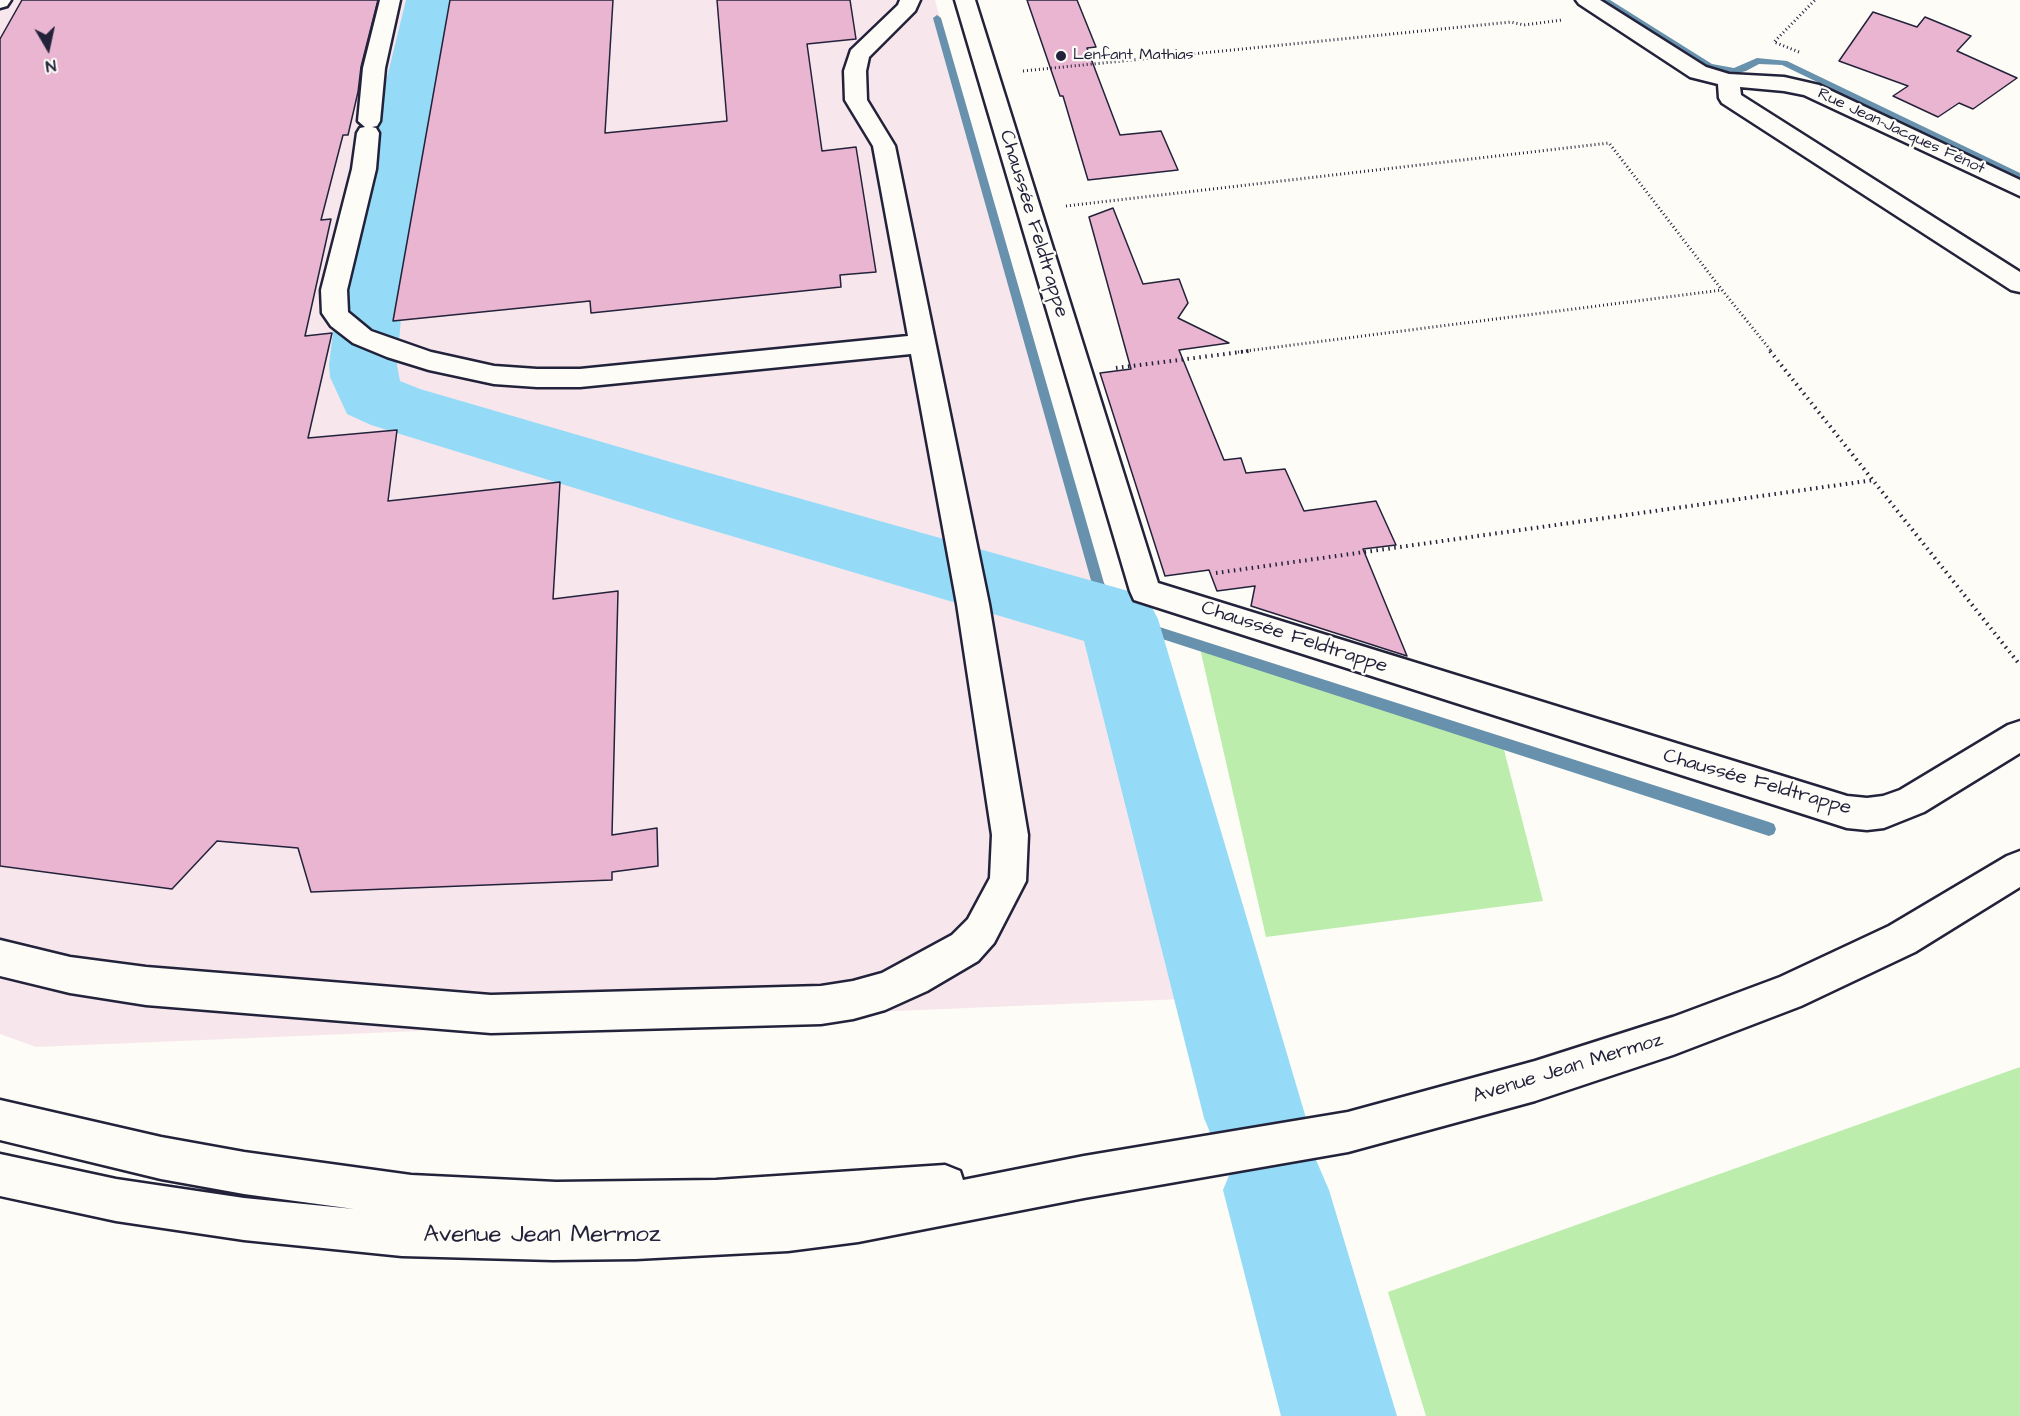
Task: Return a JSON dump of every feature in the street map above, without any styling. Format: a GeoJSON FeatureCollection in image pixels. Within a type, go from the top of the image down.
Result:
{"type":"FeatureCollection","features":[{"type":"Feature","properties":{"kind":"street"},"geometry":{"type":"LineString","coordinates":[[390,0],[374,68],[364,169],[334,290],[335,313],[340,320],[363,337],[411,356],[494,375],[537,378],[580,378],[923,344]]}},
{"type":"Feature","properties":{"kind":"street"},"geometry":{"type":"LineString","coordinates":[[0,958],[103,981],[491,1014],[821,1005],[854,1000],[885,990],[914,978],[965,948],[981,931],[1008,881],[1010,835],[962,543],[884,146],[859,107],[855,92],[855,72],[860,55],[908,7],[910,0]]}},
{"type":"Feature","properties":{"kind":"street","name":"Chaussée Feldtrappe"},"geometry":{"type":"LineString","coordinates":[[965,0],[1145,591],[1826,807],[1848,812],[1867,814],[1884,812],[1912,801],[2020,735]]}},
{"type":"Feature","properties":{"kind":"street","name":"Rue Jean-Jacques Fénot"},"geometry":{"type":"LineString","coordinates":[[1586,0],[1698,72],[1728,80],[1784,84],[1811,90],[2020,189]]}},
{"type":"Feature","properties":{"kind":"street"},"geometry":{"type":"LineString","coordinates":[[1728,80],[1730,98],[2020,284]]}},
{"type":"Feature","properties":{"kind":"street","name":"Avenue Jean Mermoz"},"geometry":{"type":"LineString","coordinates":[[0,1176],[116,1200],[244,1219],[402,1235],[553,1239],[723,1235],[788,1230],[964,1202],[1084,1177],[1348,1132],[1470,1100],[1606,1059],[1743,1011],[1845,967],[1902,939],[2020,868]]}},
{"type":"Feature","properties":{"kind":"street","name":"Avenue Jean Mermoz"},"geometry":{"type":"LineString","coordinates":[[0,1120],[162,1158],[244,1173],[341,1188],[487,1201],[556,1203],[717,1201],[1084,1177]]}},
{"type":"Feature","properties":{"kind":"path"},"geometry":{"type":"LineString","coordinates":[[1804,54],[1774,42],[1815,0]]}},
{"type":"Feature","properties":{"kind":"path"},"geometry":{"type":"LineString","coordinates":[[988,75],[1511,22],[1524,25],[1607,14]]}},
{"type":"Feature","properties":{"kind":"path"},"geometry":{"type":"LineString","coordinates":[[1029,210],[1609,143],[1722,290],[2020,665]]}},
{"type":"Feature","properties":{"kind":"path"},"geometry":{"type":"LineString","coordinates":[[1077,373],[1722,290]]}},
{"type":"Feature","properties":{"kind":"path"},"geometry":{"type":"LineString","coordinates":[[1210,573],[1874,480]]}},
{"type":"Feature","properties":{"kind":"shaded area"},"geometry":{"type":"Polygon","coordinates":[[[0,0],[935,0],[1207,998],[36,1047],[0,1034],[0,0]]]}},
{"type":"Feature","properties":{"kind":"green space"},"geometry":{"type":"Polygon","coordinates":[[[1199,644],[1502,742],[1543,901],[1266,937],[1199,644]]]}},
{"type":"Feature","properties":{"kind":"green space"},"geometry":{"type":"Polygon","coordinates":[[[2020,1067],[2020,1416],[1426,1416],[1388,1292],[2020,1067]]]}},
{"type":"Feature","properties":{"kind":"building"},"geometry":{"type":"Polygon","coordinates":[[[22,0],[378,0],[361,67],[348,135],[343,135],[321,220],[331,219],[305,336],[332,333],[308,438],[397,430],[388,501],[560,482],[553,599],[618,591],[612,835],[657,828],[658,866],[612,872],[612,880],[311,892],[298,848],[217,841],[172,889],[0,866],[0,39],[22,0]]]}},
{"type":"Feature","properties":{"kind":"building"},"geometry":{"type":"Polygon","coordinates":[[[450,0],[613,0],[605,133],[727,121],[717,0],[850,0],[856,39],[807,44],[822,151],[856,147],[876,272],[840,275],[841,287],[591,313],[590,301],[393,321],[450,0]]]}},
{"type":"Feature","properties":{"kind":"building"},"geometry":{"type":"Polygon","coordinates":[[[1027,0],[1077,0],[1096,47],[1087,48],[1120,135],[1161,131],[1178,170],[1088,180],[1063,96],[1060,96],[1027,0]]]}},
{"type":"Feature","properties":{"kind":"building"},"geometry":{"type":"Polygon","coordinates":[[[1873,12],[1917,27],[1925,17],[1971,36],[1957,51],[2017,78],[1973,109],[1959,103],[1938,117],[1893,96],[1908,86],[1839,61],[1873,12]]]}},
{"type":"Feature","properties":{"kind":"building"},"geometry":{"type":"Polygon","coordinates":[[[1113,208],[1143,284],[1179,279],[1188,303],[1178,318],[1229,343],[1179,350],[1224,460],[1241,458],[1246,473],[1285,469],[1304,511],[1376,501],[1396,545],[1363,549],[1407,656],[1251,606],[1255,586],[1217,591],[1209,570],[1165,576],[1100,373],[1131,369],[1089,217],[1113,208]]]}},
{"type":"Feature","properties":{"kind":"waterway"},"geometry":{"type":"LineString","coordinates":[[432,0],[374,260],[363,365],[364,377],[372,397],[396,407],[681,493],[1118,619],[1255,1118]]}},
{"type":"Feature","properties":{"kind":"waterway"},"geometry":{"type":"LineString","coordinates":[[1604,0],[1709,66],[1734,71],[1757,61],[1784,63],[2020,177]]}},
{"type":"Feature","properties":{"kind":"waterway"},"geometry":{"type":"LineString","coordinates":[[937,18],[1098,584],[1118,619],[1769,829]]}},
{"type":"Feature","properties":{"kind":"waterway"},"geometry":{"type":"LineString","coordinates":[[1276,1190],[1339,1416]]}},
{"type":"Feature","properties":{"kind":"place","name":"Lenfant Mathias"},"geometry":{"type":"Point","coordinates":[1061,56]}}]}
